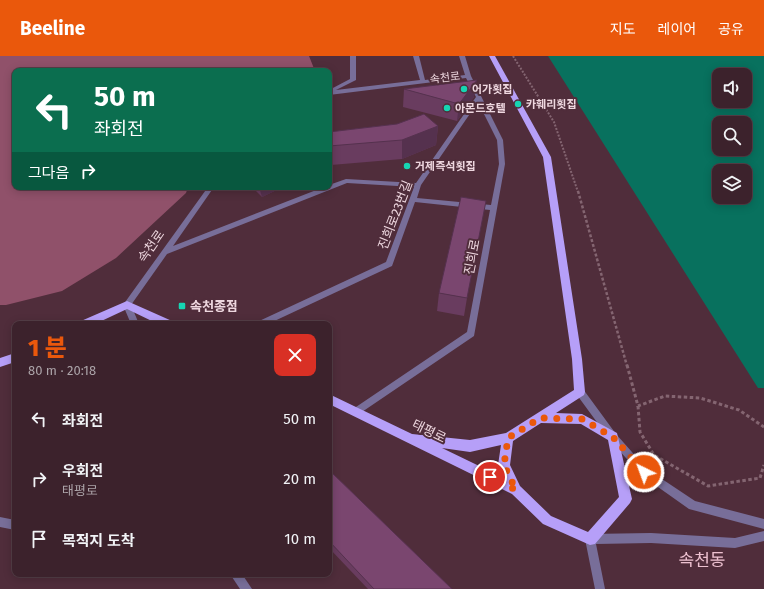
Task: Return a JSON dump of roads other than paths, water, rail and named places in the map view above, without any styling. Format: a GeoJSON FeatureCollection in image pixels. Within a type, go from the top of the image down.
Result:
{"type":"FeatureCollection","features":[{"type":"Feature","properties":{"kind":"main road"},"geometry":{"type":"LineString","coordinates":[[413,439],[470,446],[508,438],[580,392],[577,359],[547,157],[492,56]]}},
{"type":"Feature","properties":{"kind":"main road"},"geometry":{"type":"LineString","coordinates":[[92,321],[127,305],[162,321]]}},
{"type":"Feature","properties":{"kind":"main road"},"geometry":{"type":"LineString","coordinates":[[0,364],[12,358]]}},
{"type":"Feature","properties":{"kind":"main road","name":"태평로"},"geometry":{"type":"LineString","coordinates":[[332,400],[516,490]]}},
{"type":"Feature","properties":{"kind":"main road"},"geometry":{"type":"LineString","coordinates":[[508,438],[504,465],[516,490],[547,520],[590,540],[626,499],[613,437],[582,419],[540,418]]}},
{"type":"Feature","properties":{"kind":"street","name":"속천로"},"geometry":{"type":"LineString","coordinates":[[332,91],[353,80],[353,56]]}},
{"type":"Feature","properties":{"kind":"street","name":"속천로"},"geometry":{"type":"LineString","coordinates":[[416,56],[423,81]]}},
{"type":"Feature","properties":{"kind":"street","name":"진희로"},"geometry":{"type":"LineString","coordinates":[[356,412],[471,334],[502,164],[500,140],[468,76],[462,56]]}},
{"type":"Feature","properties":{"kind":"street","name":"속천로"},"geometry":{"type":"LineString","coordinates":[[332,93],[468,76]]}},
{"type":"Feature","properties":{"kind":"street","name":"진희로23번길"},"geometry":{"type":"LineString","coordinates":[[266,321],[390,264],[418,185],[478,98]]}},
{"type":"Feature","properties":{"kind":"street"},"geometry":{"type":"LineString","coordinates":[[332,186],[346,181],[418,185]]}},
{"type":"Feature","properties":{"kind":"street","name":"속천로"},"geometry":{"type":"LineString","coordinates":[[127,305],[209,190]]}},
{"type":"Feature","properties":{"kind":"street"},"geometry":{"type":"LineString","coordinates":[[165,252],[323,190]]}},
{"type":"Feature","properties":{"kind":"street"},"geometry":{"type":"LineString","coordinates":[[413,200],[494,208]]}},
{"type":"Feature","properties":{"kind":"street"},"geometry":{"type":"LineString","coordinates":[[127,305],[133,321]]}},
{"type":"Feature","properties":{"kind":"street"},"geometry":{"type":"LineString","coordinates":[[580,392],[613,437],[644,472],[693,505],[764,524]]}},
{"type":"Feature","properties":{"kind":"street"},"geometry":{"type":"LineString","coordinates":[[0,522],[12,524]]}},
{"type":"Feature","properties":{"kind":"street"},"geometry":{"type":"LineString","coordinates":[[600,589],[590,540],[651,538],[735,543],[764,536]]}},
{"type":"Feature","properties":{"kind":"street"},"geometry":{"type":"LineString","coordinates":[[238,577],[247,589]]}},
{"type":"Feature","properties":{"kind":"place","name":"어가횟집"},"geometry":{"type":"Point","coordinates":[464,89]}},
{"type":"Feature","properties":{"kind":"place","name":"카훼리횟집"},"geometry":{"type":"Point","coordinates":[518,104]}},
{"type":"Feature","properties":{"kind":"place","name":"아몬드호텔"},"geometry":{"type":"Point","coordinates":[447,108]}},
{"type":"Feature","properties":{"kind":"place","name":"거제즉석횟집"},"geometry":{"type":"Point","coordinates":[407,166]}},
{"type":"Feature","properties":{"kind":"place","name":"속천종점"},"geometry":{"type":"Point","coordinates":[182,306]}},
{"type":"Feature","properties":{"kind":"district","name":"속천동"},"geometry":{"type":"Point","coordinates":[702,560]}}]}
